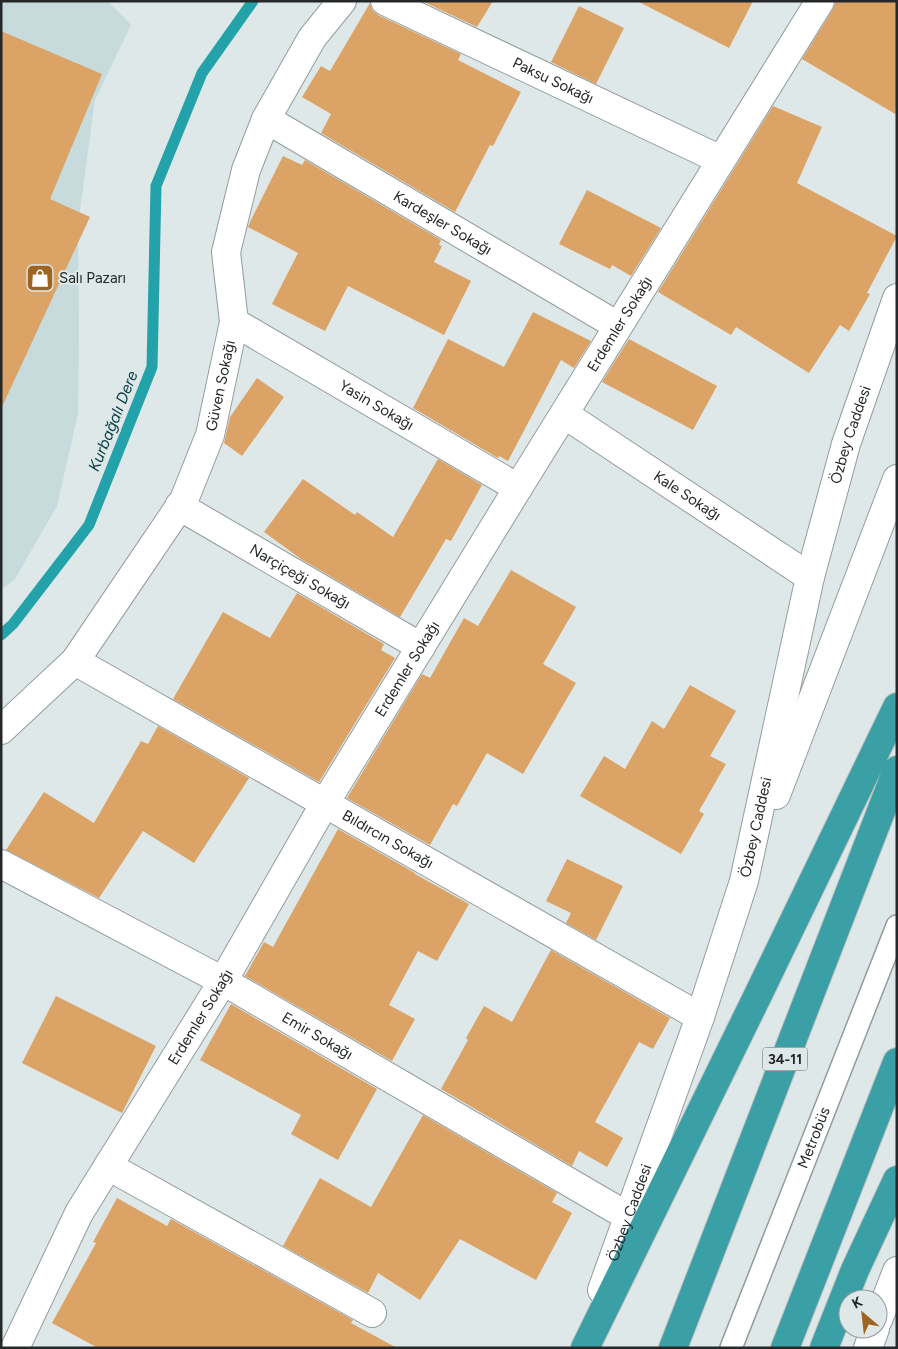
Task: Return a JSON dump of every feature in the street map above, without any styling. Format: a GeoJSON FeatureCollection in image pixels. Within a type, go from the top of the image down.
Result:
{"type":"FeatureCollection","features":[{"type":"Feature","properties":{"kind":"highway"},"geometry":{"type":"LineString","coordinates":[[585,1348],[897,707]]}},
{"type":"Feature","properties":{"kind":"highway","name":"34-11"},"geometry":{"type":"LineString","coordinates":[[673,1348],[897,770]]}},
{"type":"Feature","properties":{"kind":"highway"},"geometry":{"type":"LineString","coordinates":[[785,1348],[897,1062]]}},
{"type":"Feature","properties":{"kind":"highway"},"geometry":{"type":"LineString","coordinates":[[824,1348],[855,1270],[897,1180]]}},
{"type":"Feature","properties":{"kind":"street","name":"Güven Sokağı"},"geometry":{"type":"LineString","coordinates":[[1,730],[75,661],[184,500],[210,435],[234,322],[226,252],[246,170],[266,119],[312,38],[342,1]]}},
{"type":"Feature","properties":{"kind":"street","name":"Paksu Sokağı"},"geometry":{"type":"LineString","coordinates":[[385,1],[722,160]]}},
{"type":"Feature","properties":{"kind":"street","name":"Erdemler Sokağı"},"geometry":{"type":"LineString","coordinates":[[15,1348],[79,1213],[224,981],[325,804],[518,488],[820,1]]}},
{"type":"Feature","properties":{"kind":"street","name":"Kardeşler Sokağı"},"geometry":{"type":"LineString","coordinates":[[266,119],[618,326]]}},
{"type":"Feature","properties":{"kind":"street","name":"Özbey Caddesi"},"geometry":{"type":"LineString","coordinates":[[581,1348],[700,1017],[744,880],[810,578],[846,444],[897,298]]}},
{"type":"Feature","properties":{"kind":"street","name":"Yasin Sokağı"},"geometry":{"type":"LineString","coordinates":[[234,322],[518,488]]}},
{"type":"Feature","properties":{"kind":"street","name":"Kale Sokağı"},"geometry":{"type":"LineString","coordinates":[[564,414],[810,578]]}},
{"type":"Feature","properties":{"kind":"street"},"geometry":{"type":"LineString","coordinates":[[744,880],[897,479]]}},
{"type":"Feature","properties":{"kind":"street","name":"Narçiçeği Sokağı"},"geometry":{"type":"LineString","coordinates":[[180,506],[421,647]]}},
{"type":"Feature","properties":{"kind":"street","name":"Bıldırcın Sokağı"},"geometry":{"type":"LineString","coordinates":[[75,661],[700,1017]]}},
{"type":"Feature","properties":{"kind":"street","name":"Emir Sokağı"},"geometry":{"type":"LineString","coordinates":[[1,864],[224,981],[629,1217]]}},
{"type":"Feature","properties":{"kind":"street"},"geometry":{"type":"LineString","coordinates":[[108,1166],[372,1313]]}},
{"type":"Feature","properties":{"kind":"street"},"geometry":{"type":"LineString","coordinates":[[888,1294],[897,1271]]}},
{"type":"Feature","properties":{"kind":"lane","name":"Metrobüs"},"geometry":{"type":"LineString","coordinates":[[731,1348],[897,926]]}},
{"type":"Feature","properties":{"kind":"shaded area","name":"Salı Pazarı"},"geometry":{"type":"Polygon","coordinates":[[[1,1],[108,1],[131,25],[95,100],[78,225],[78,414],[57,506],[15,579],[1,590],[1,1]]]}},
{"type":"Feature","properties":{"kind":"building"},"geometry":{"type":"Polygon","coordinates":[[[422,1],[493,1],[477,27],[422,1]]]}},
{"type":"Feature","properties":{"kind":"building"},"geometry":{"type":"Polygon","coordinates":[[[637,1],[753,1],[729,48],[637,1]]]}},
{"type":"Feature","properties":{"kind":"building"},"geometry":{"type":"Polygon","coordinates":[[[836,1],[897,1],[897,115],[802,59],[836,1]]]}},
{"type":"Feature","properties":{"kind":"building"},"geometry":{"type":"Polygon","coordinates":[[[370,3],[372,10],[378,15],[461,54],[458,60],[521,92],[493,146],[490,145],[455,212],[321,133],[331,114],[302,97],[321,66],[330,71],[370,3]]]}},
{"type":"Feature","properties":{"kind":"building"},"geometry":{"type":"Polygon","coordinates":[[[579,6],[624,28],[596,84],[551,62],[579,6]]]}},
{"type":"Feature","properties":{"kind":"building"},"geometry":{"type":"Polygon","coordinates":[[[1,31],[102,74],[50,199],[90,217],[1,409],[1,31]]]}},
{"type":"Feature","properties":{"kind":"building"},"geometry":{"type":"Polygon","coordinates":[[[773,106],[822,127],[797,183],[897,236],[867,293],[870,294],[849,331],[840,325],[809,373],[736,327],[731,335],[658,292],[773,106]]]}},
{"type":"Feature","properties":{"kind":"building"},"geometry":{"type":"Polygon","coordinates":[[[283,156],[302,165],[305,160],[441,240],[439,245],[442,246],[434,262],[471,281],[444,335],[348,286],[325,331],[272,304],[298,253],[248,227],[283,156]]]}},
{"type":"Feature","properties":{"kind":"building"},"geometry":{"type":"Polygon","coordinates":[[[587,190],[661,228],[631,276],[612,265],[610,269],[559,244],[587,190]]]}},
{"type":"Feature","properties":{"kind":"building"},"geometry":{"type":"Polygon","coordinates":[[[533,312],[591,341],[574,368],[561,360],[508,461],[499,456],[498,458],[413,408],[448,339],[504,367],[533,312]]]}},
{"type":"Feature","properties":{"kind":"building"},"geometry":{"type":"Polygon","coordinates":[[[629,339],[717,386],[693,430],[602,382],[629,339]]]}},
{"type":"Feature","properties":{"kind":"building"},"geometry":{"type":"Polygon","coordinates":[[[257,378],[284,397],[242,456],[224,443],[230,417],[257,378]]]}},
{"type":"Feature","properties":{"kind":"building"},"geometry":{"type":"Polygon","coordinates":[[[438,459],[482,485],[451,541],[446,539],[400,617],[301,559],[264,532],[303,479],[355,515],[357,512],[393,537],[438,459]]]}},
{"type":"Feature","properties":{"kind":"building"},"geometry":{"type":"Polygon","coordinates":[[[511,570],[576,607],[543,664],[576,683],[523,774],[487,753],[457,806],[453,804],[430,845],[347,798],[422,674],[430,678],[464,618],[478,626],[511,570]]]}},
{"type":"Feature","properties":{"kind":"building"},"geometry":{"type":"Polygon","coordinates":[[[297,593],[384,644],[381,650],[395,658],[319,782],[173,699],[223,612],[270,638],[297,593]]]}},
{"type":"Feature","properties":{"kind":"building"},"geometry":{"type":"Polygon","coordinates":[[[690,685],[736,711],[710,756],[726,764],[699,811],[704,814],[681,854],[580,796],[604,756],[625,769],[652,721],[664,729],[690,685]]]}},
{"type":"Feature","properties":{"kind":"building"},"geometry":{"type":"Polygon","coordinates":[[[158,726],[249,778],[194,863],[143,831],[99,898],[6,850],[44,792],[94,823],[141,741],[148,744],[158,726]]]}},
{"type":"Feature","properties":{"kind":"building"},"geometry":{"type":"Polygon","coordinates":[[[338,829],[469,904],[437,961],[418,951],[389,1005],[415,1019],[392,1061],[245,976],[264,942],[273,947],[338,829]]]}},
{"type":"Feature","properties":{"kind":"building"},"geometry":{"type":"Polygon","coordinates":[[[567,859],[623,886],[596,940],[566,923],[571,913],[546,901],[567,859]]]}},
{"type":"Feature","properties":{"kind":"building"},"geometry":{"type":"Polygon","coordinates":[[[551,950],[670,1018],[653,1049],[639,1042],[595,1122],[623,1138],[607,1167],[579,1151],[572,1166],[441,1089],[484,1006],[512,1022],[551,950]]]}},
{"type":"Feature","properties":{"kind":"building"},"geometry":{"type":"Polygon","coordinates":[[[56,996],[156,1046],[122,1113],[22,1063],[56,996]]]}},
{"type":"Feature","properties":{"kind":"building"},"geometry":{"type":"Polygon","coordinates":[[[231,1004],[377,1089],[338,1160],[291,1134],[301,1115],[200,1060],[231,1004]]]}},
{"type":"Feature","properties":{"kind":"building"},"geometry":{"type":"Polygon","coordinates":[[[423,1115],[557,1193],[552,1202],[572,1213],[536,1280],[460,1239],[420,1300],[378,1273],[368,1293],[283,1246],[320,1178],[371,1207],[423,1115]]]}},
{"type":"Feature","properties":{"kind":"building"},"geometry":{"type":"Polygon","coordinates":[[[117,1198],[167,1226],[171,1219],[353,1320],[351,1323],[397,1348],[98,1348],[52,1323],[96,1243],[93,1242],[117,1198]]]}},
{"type":"Feature","properties":{"kind":"waterway","name":"Kurbağalı Dere"},"geometry":{"type":"LineString","coordinates":[[1,635],[13,624],[89,525],[152,367],[156,186],[202,73],[253,1]]}},
{"type":"Feature","properties":{"kind":"place","name":"Salı Pazarı"},"geometry":{"type":"Point","coordinates":[40,278]}}]}
